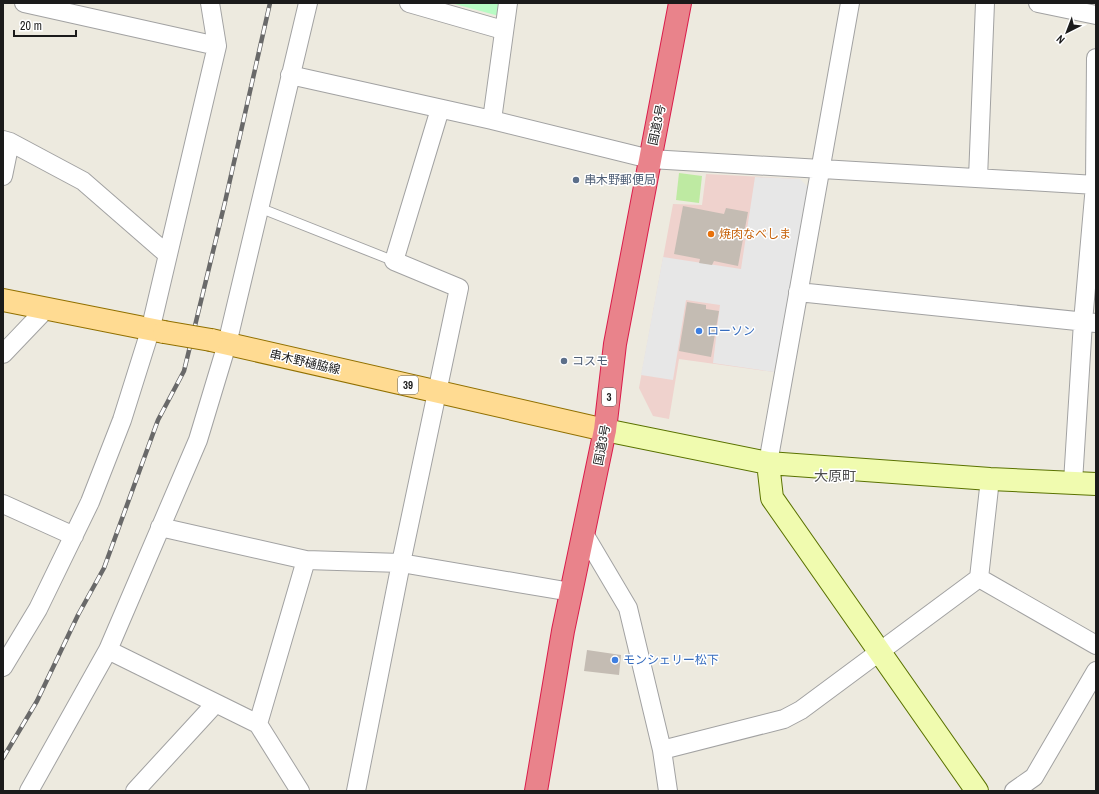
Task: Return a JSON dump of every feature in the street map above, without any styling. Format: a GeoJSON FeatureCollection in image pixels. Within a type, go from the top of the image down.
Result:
{"type":"FeatureCollection","features":[{"type":"Feature","properties":{"kind":"highway","name":"国道3号"},"geometry":{"type":"LineString","coordinates":[[536,791],[571,592],[605,430],[615,344],[680,3]]}},
{"type":"Feature","properties":{"kind":"main road","name":"串木野樋脇線"},"geometry":{"type":"LineString","coordinates":[[3,300],[45,310],[157,332],[219,342],[605,430]]}},
{"type":"Feature","properties":{"kind":"street"},"geometry":{"type":"LineString","coordinates":[[24,3],[217,46]]}},
{"type":"Feature","properties":{"kind":"street"},"geometry":{"type":"LineString","coordinates":[[5,657],[38,608],[90,502],[157,332],[168,255],[217,46],[210,3]]}},
{"type":"Feature","properties":{"kind":"street"},"geometry":{"type":"LineString","coordinates":[[34,789],[108,650],[198,440],[219,342],[260,208],[308,3]]}},
{"type":"Feature","properties":{"kind":"street"},"geometry":{"type":"LineString","coordinates":[[409,3],[502,30]]}},
{"type":"Feature","properties":{"kind":"street"},"geometry":{"type":"LineString","coordinates":[[492,120],[502,30],[508,3]]}},
{"type":"Feature","properties":{"kind":"street"},"geometry":{"type":"LineString","coordinates":[[850,3],[768,463],[772,498],[977,791]]}},
{"type":"Feature","properties":{"kind":"street"},"geometry":{"type":"LineString","coordinates":[[978,178],[985,3]]}},
{"type":"Feature","properties":{"kind":"street"},"geometry":{"type":"LineString","coordinates":[[1038,3],[1096,15]]}},
{"type":"Feature","properties":{"kind":"street"},"geometry":{"type":"LineString","coordinates":[[1074,482],[1090,322],[1095,185],[1096,58]]}},
{"type":"Feature","properties":{"kind":"street"},"geometry":{"type":"LineString","coordinates":[[290,75],[492,120],[650,159],[1095,185]]}},
{"type":"Feature","properties":{"kind":"street"},"geometry":{"type":"LineString","coordinates":[[356,791],[401,563],[460,288],[394,260],[440,109]]}},
{"type":"Feature","properties":{"kind":"street"},"geometry":{"type":"LineString","coordinates":[[3,176],[6,141],[83,181],[168,255]]}},
{"type":"Feature","properties":{"kind":"street"},"geometry":{"type":"LineString","coordinates":[[798,292],[1090,322]]}},
{"type":"Feature","properties":{"kind":"street"},"geometry":{"type":"LineString","coordinates":[[3,354],[45,310]]}},
{"type":"Feature","properties":{"kind":"street"},"geometry":{"type":"LineString","coordinates":[[605,430],[768,463],[990,479],[1096,484]]}},
{"type":"Feature","properties":{"kind":"street"},"geometry":{"type":"LineString","coordinates":[[662,750],[784,719],[802,710],[978,578],[990,479]]}},
{"type":"Feature","properties":{"kind":"street"},"geometry":{"type":"LineString","coordinates":[[3,504],[74,536]]}},
{"type":"Feature","properties":{"kind":"street"},"geometry":{"type":"LineString","coordinates":[[160,526],[306,560],[401,563],[571,592]]}},
{"type":"Feature","properties":{"kind":"street"},"geometry":{"type":"LineString","coordinates":[[584,532],[628,608],[662,750],[668,791]]}},
{"type":"Feature","properties":{"kind":"street"},"geometry":{"type":"LineString","coordinates":[[258,724],[306,560]]}},
{"type":"Feature","properties":{"kind":"street"},"geometry":{"type":"LineString","coordinates":[[978,578],[1096,645]]}},
{"type":"Feature","properties":{"kind":"street"},"geometry":{"type":"LineString","coordinates":[[108,650],[258,724],[300,791]]}},
{"type":"Feature","properties":{"kind":"street"},"geometry":{"type":"LineString","coordinates":[[1014,791],[1034,777],[1096,671]]}},
{"type":"Feature","properties":{"kind":"street"},"geometry":{"type":"LineString","coordinates":[[135,791],[216,704]]}},
{"type":"Feature","properties":{"kind":"lane"},"geometry":{"type":"LineString","coordinates":[[260,208],[394,260]]}},
{"type":"Feature","properties":{"kind":"shaded area"},"geometry":{"type":"Polygon","coordinates":[[[706,174],[800,179],[774,372],[679,359],[669,419],[653,416],[639,388],[673,204],[702,205],[706,174]]]}},
{"type":"Feature","properties":{"kind":"shaded area"},"geometry":{"type":"Polygon","coordinates":[[[755,177],[800,179],[809,188],[774,372],[713,363],[720,305],[686,300],[673,380],[641,375],[663,257],[741,269],[755,177]]]}},
{"type":"Feature","properties":{"kind":"green space"},"geometry":{"type":"Polygon","coordinates":[[[451,3],[501,3],[499,16],[451,3]]]}},
{"type":"Feature","properties":{"kind":"green space"},"geometry":{"type":"Polygon","coordinates":[[[679,173],[702,176],[699,203],[676,200],[679,173]]]}},
{"type":"Feature","properties":{"kind":"building","name":"焼肉なべしま"},"geometry":{"type":"Polygon","coordinates":[[[683,206],[724,214],[726,208],[748,212],[738,266],[714,261],[712,265],[699,263],[700,259],[674,254],[683,206]]]}},
{"type":"Feature","properties":{"kind":"building","name":"ローソン"},"geometry":{"type":"Polygon","coordinates":[[[687,302],[706,305],[706,309],[719,311],[711,357],[679,351],[687,302]]]}},
{"type":"Feature","properties":{"kind":"building"},"geometry":{"type":"Polygon","coordinates":[[[587,650],[621,655],[619,675],[584,671],[587,650]]]}},
{"type":"Feature","properties":{"kind":"railway"},"geometry":{"type":"LineString","coordinates":[[3,758],[37,701],[78,615],[104,568],[158,420],[184,371],[225,202],[270,3]]}},
{"type":"Feature","properties":{"kind":"place","name":"串木野郵便局"},"geometry":{"type":"Point","coordinates":[576,180]}},
{"type":"Feature","properties":{"kind":"place","name":"焼肉なべしま"},"geometry":{"type":"Point","coordinates":[711,234]}},
{"type":"Feature","properties":{"kind":"place","name":"ローソン"},"geometry":{"type":"Point","coordinates":[699,331]}},
{"type":"Feature","properties":{"kind":"place","name":"コスモ"},"geometry":{"type":"Point","coordinates":[564,361]}},
{"type":"Feature","properties":{"kind":"place","name":"モンシェリー松下"},"geometry":{"type":"Point","coordinates":[615,660]}},
{"type":"Feature","properties":{"kind":"district","name":"大原町"},"geometry":{"type":"Point","coordinates":[835,476]}}]}
